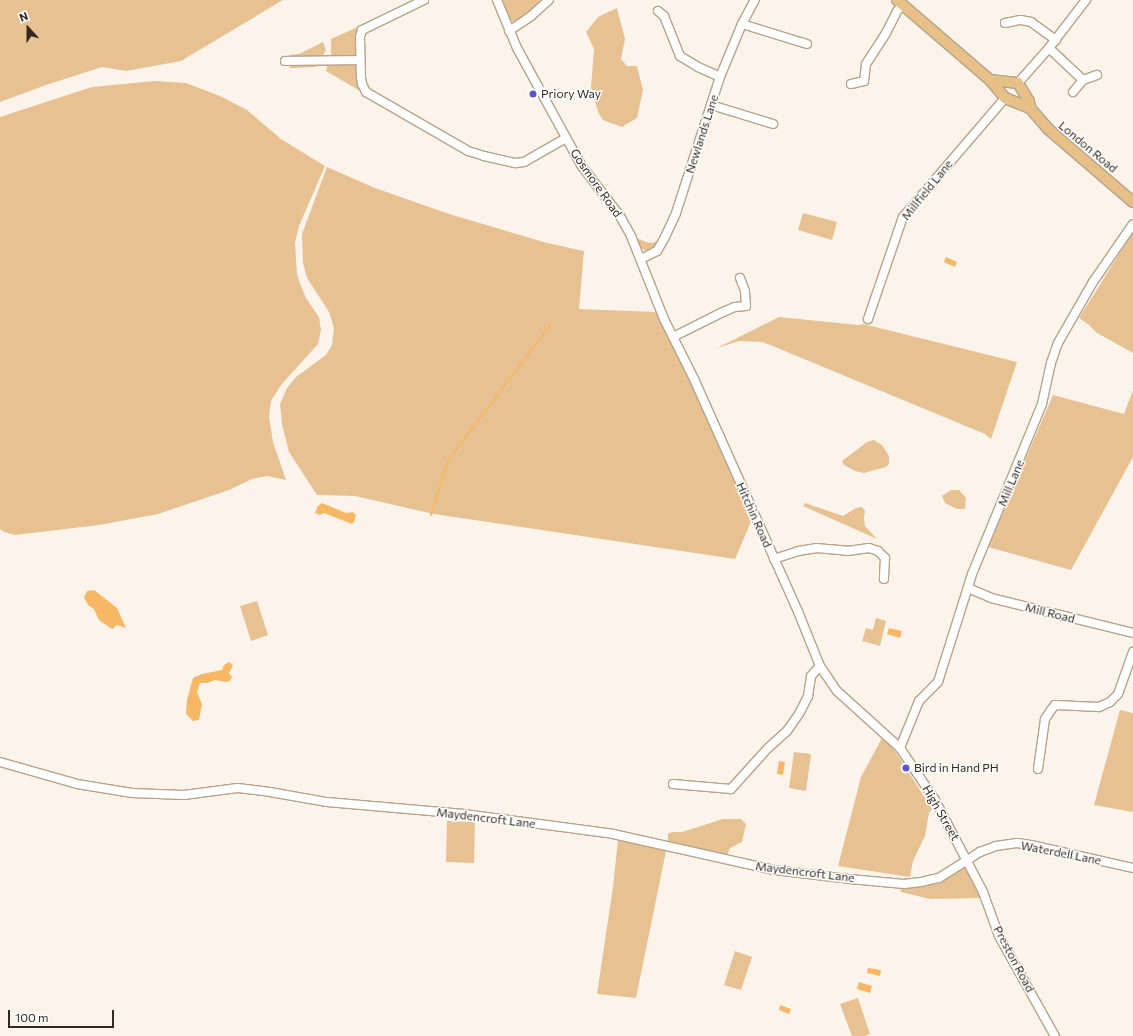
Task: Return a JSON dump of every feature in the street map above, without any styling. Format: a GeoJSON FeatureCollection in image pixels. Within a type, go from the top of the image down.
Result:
{"type":"FeatureCollection","features":[{"type":"Feature","properties":{"kind":"main road","name":"London Road"},"geometry":{"type":"LineString","coordinates":[[900,2],[990,80],[1007,97],[1030,108],[1048,129],[1133,202]]}},
{"type":"Feature","properties":{"kind":"main road"},"geometry":{"type":"LineString","coordinates":[[990,80],[1007,83],[1010,81],[1020,87],[1019,98],[1007,97],[1004,86],[1007,83]]}},
{"type":"Feature","properties":{"kind":"main road","name":"London Road"},"geometry":{"type":"LineString","coordinates":[[1020,87],[1029,101],[1030,108]]}},
{"type":"Feature","properties":{"kind":"street"},"geometry":{"type":"LineString","coordinates":[[424,0],[362,30],[360,37],[360,60],[362,84],[366,92],[468,150],[484,156],[520,163],[566,138]]}},
{"type":"Feature","properties":{"kind":"street","name":"Gosmore Road"},"geometry":{"type":"LineString","coordinates":[[497,0],[509,31],[566,138],[590,178],[626,227],[641,259]]}},
{"type":"Feature","properties":{"kind":"street"},"geometry":{"type":"LineString","coordinates":[[509,31],[531,16],[549,0]]}},
{"type":"Feature","properties":{"kind":"street","name":"Newlands Lane"},"geometry":{"type":"LineString","coordinates":[[641,259],[657,251],[676,213],[720,77],[742,24],[755,0]]}},
{"type":"Feature","properties":{"kind":"street"},"geometry":{"type":"LineString","coordinates":[[1020,87],[1086,0]]}},
{"type":"Feature","properties":{"kind":"street"},"geometry":{"type":"LineString","coordinates":[[851,84],[853,82],[864,81],[866,64],[886,33],[900,2]]}},
{"type":"Feature","properties":{"kind":"street"},"geometry":{"type":"LineString","coordinates":[[658,11],[664,16],[680,56],[698,67],[720,77]]}},
{"type":"Feature","properties":{"kind":"street"},"geometry":{"type":"LineString","coordinates":[[1005,22],[1021,20],[1031,22],[1056,40]]}},
{"type":"Feature","properties":{"kind":"street"},"geometry":{"type":"LineString","coordinates":[[742,24],[807,44]]}},
{"type":"Feature","properties":{"kind":"street"},"geometry":{"type":"LineString","coordinates":[[1049,48],[1083,80]]}},
{"type":"Feature","properties":{"kind":"street"},"geometry":{"type":"LineString","coordinates":[[285,61],[360,60]]}},
{"type":"Feature","properties":{"kind":"street"},"geometry":{"type":"LineString","coordinates":[[1073,92],[1083,80],[1097,75]]}},
{"type":"Feature","properties":{"kind":"street","name":"Millfield Lane"},"geometry":{"type":"LineString","coordinates":[[868,319],[903,217],[1007,97]]}},
{"type":"Feature","properties":{"kind":"street"},"geometry":{"type":"LineString","coordinates":[[711,105],[773,124]]}},
{"type":"Feature","properties":{"kind":"street","name":"Mill Lane"},"geometry":{"type":"LineString","coordinates":[[900,748],[919,701],[938,682],[968,588],[1042,404],[1051,363],[1058,343],[1093,282],[1133,224]]}},
{"type":"Feature","properties":{"kind":"street","name":"Hitchin Road"},"geometry":{"type":"LineString","coordinates":[[641,259],[664,319],[694,379],[820,666],[837,691],[900,748]]}},
{"type":"Feature","properties":{"kind":"street"},"geometry":{"type":"LineString","coordinates":[[673,337],[731,308],[746,306],[745,291],[740,278]]}},
{"type":"Feature","properties":{"kind":"street"},"geometry":{"type":"LineString","coordinates":[[774,559],[798,551],[816,548],[848,551],[869,548],[878,551],[885,558],[884,579]]}},
{"type":"Feature","properties":{"kind":"street","name":"Mill Road"},"geometry":{"type":"LineString","coordinates":[[968,588],[990,598],[1133,633]]}},
{"type":"Feature","properties":{"kind":"street"},"geometry":{"type":"LineString","coordinates":[[1038,769],[1045,719],[1051,710],[1055,706],[1099,707],[1110,702],[1118,694],[1133,652]]}},
{"type":"Feature","properties":{"kind":"street"},"geometry":{"type":"LineString","coordinates":[[674,784],[732,789],[768,748],[787,731],[799,714],[808,696],[811,676],[820,666]]}},
{"type":"Feature","properties":{"kind":"street","name":"High Street"},"geometry":{"type":"LineString","coordinates":[[900,748],[935,800],[967,859]]}},
{"type":"Feature","properties":{"kind":"street","name":"Maydencroft Lane"},"geometry":{"type":"LineString","coordinates":[[0,762],[77,784],[132,793],[184,795],[238,788],[327,802],[464,814],[613,834],[774,870],[850,879],[904,884],[921,882],[939,878],[967,859]]}},
{"type":"Feature","properties":{"kind":"street","name":"Waterdell Lane"},"geometry":{"type":"LineString","coordinates":[[967,859],[996,846],[1017,844],[1038,846],[1133,868]]}},
{"type":"Feature","properties":{"kind":"street","name":"Preston Road"},"geometry":{"type":"LineString","coordinates":[[967,859],[983,892],[999,936],[1055,1036]]}},
{"type":"Feature","properties":{"kind":"shaded area"},"geometry":{"type":"Polygon","coordinates":[[[0,0],[283,0],[181,61],[126,71],[102,67],[0,102],[0,0]]]}},
{"type":"Feature","properties":{"kind":"shaded area"},"geometry":{"type":"Polygon","coordinates":[[[500,0],[539,0],[540,4],[517,22],[514,22],[507,18],[500,0]]]}},
{"type":"Feature","properties":{"kind":"shaded area"},"geometry":{"type":"Polygon","coordinates":[[[617,8],[625,39],[621,59],[627,66],[637,66],[643,90],[637,118],[622,127],[603,120],[598,112],[591,87],[594,49],[586,32],[598,17],[617,8]]]}},
{"type":"Feature","properties":{"kind":"shaded area"},"geometry":{"type":"Polygon","coordinates":[[[362,25],[355,55],[331,56],[331,39],[362,25]]]}},
{"type":"Feature","properties":{"kind":"shaded area"},"geometry":{"type":"Polygon","coordinates":[[[323,42],[326,50],[322,57],[291,57],[289,55],[299,54],[323,42]]]}},
{"type":"Feature","properties":{"kind":"shaded area"},"geometry":{"type":"Polygon","coordinates":[[[321,63],[315,67],[289,68],[291,65],[321,63]]]}},
{"type":"Feature","properties":{"kind":"shaded area"},"geometry":{"type":"Polygon","coordinates":[[[353,63],[357,67],[362,92],[326,71],[328,64],[353,63]]]}},
{"type":"Feature","properties":{"kind":"shaded area"},"geometry":{"type":"Polygon","coordinates":[[[155,81],[186,83],[220,96],[247,110],[281,139],[325,166],[299,226],[295,243],[297,274],[306,298],[319,317],[321,330],[318,344],[281,385],[271,401],[269,417],[273,442],[286,480],[267,476],[252,479],[229,490],[158,514],[99,525],[15,535],[4,532],[0,529],[0,117],[92,87],[155,81]]]}},
{"type":"Feature","properties":{"kind":"shaded area"},"geometry":{"type":"Polygon","coordinates":[[[327,167],[375,188],[449,214],[547,243],[584,251],[579,309],[656,312],[691,377],[753,517],[735,559],[434,514],[355,496],[317,495],[289,452],[282,424],[280,404],[287,388],[296,377],[326,355],[332,345],[334,328],[329,312],[307,278],[303,263],[302,234],[327,167]]]}},
{"type":"Feature","properties":{"kind":"shaded area"},"geometry":{"type":"Polygon","coordinates":[[[803,213],[837,222],[832,240],[798,230],[803,213]]]}},
{"type":"Feature","properties":{"kind":"shaded area"},"geometry":{"type":"Polygon","coordinates":[[[1133,232],[1133,353],[1097,333],[1079,318],[1133,232]]]}},
{"type":"Feature","properties":{"kind":"shaded area"},"geometry":{"type":"Polygon","coordinates":[[[636,238],[649,243],[660,239],[658,246],[648,252],[641,248],[636,238]]]}},
{"type":"Feature","properties":{"kind":"shaded area"},"geometry":{"type":"Polygon","coordinates":[[[946,257],[957,262],[955,267],[944,262],[946,257]]]}},
{"type":"Feature","properties":{"kind":"shaded area"},"geometry":{"type":"Polygon","coordinates":[[[779,317],[858,325],[863,324],[1017,362],[991,439],[985,434],[763,342],[739,341],[717,348],[779,317]]]}},
{"type":"Feature","properties":{"kind":"shaded area"},"geometry":{"type":"Polygon","coordinates":[[[1133,390],[1133,457],[1071,570],[988,547],[1053,395],[1124,414],[1133,390]]]}},
{"type":"Feature","properties":{"kind":"shaded area"},"geometry":{"type":"Polygon","coordinates":[[[874,440],[882,445],[889,456],[889,464],[886,467],[864,473],[855,471],[844,465],[842,461],[867,442],[874,440]]]}},
{"type":"Feature","properties":{"kind":"shaded area"},"geometry":{"type":"Polygon","coordinates":[[[951,490],[959,490],[966,498],[965,509],[957,509],[945,503],[942,496],[951,490]]]}},
{"type":"Feature","properties":{"kind":"shaded area"},"geometry":{"type":"Polygon","coordinates":[[[322,503],[346,513],[353,512],[356,515],[354,522],[352,524],[324,513],[320,515],[315,513],[318,506],[322,503]]]}},
{"type":"Feature","properties":{"kind":"shaded area"},"geometry":{"type":"Polygon","coordinates":[[[805,503],[843,516],[856,508],[862,507],[865,511],[865,526],[877,539],[803,506],[805,503]]]}},
{"type":"Feature","properties":{"kind":"shaded area"},"geometry":{"type":"Polygon","coordinates":[[[94,590],[117,608],[126,628],[117,625],[112,629],[99,620],[94,609],[88,605],[84,597],[87,591],[94,590]]]}},
{"type":"Feature","properties":{"kind":"shaded area"},"geometry":{"type":"Polygon","coordinates":[[[257,601],[268,635],[251,641],[240,606],[257,601]]]}},
{"type":"Feature","properties":{"kind":"shaded area"},"geometry":{"type":"Polygon","coordinates":[[[876,618],[886,621],[880,646],[862,641],[866,628],[873,630],[876,618]]]}},
{"type":"Feature","properties":{"kind":"shaded area"},"geometry":{"type":"Polygon","coordinates":[[[889,628],[902,631],[900,638],[887,634],[889,628]]]}},
{"type":"Feature","properties":{"kind":"shaded area"},"geometry":{"type":"Polygon","coordinates":[[[229,662],[233,665],[229,673],[232,677],[230,681],[225,682],[215,680],[207,683],[200,683],[197,692],[202,704],[199,720],[193,721],[186,714],[187,700],[193,678],[202,674],[222,670],[224,665],[229,662]]]}},
{"type":"Feature","properties":{"kind":"shaded area"},"geometry":{"type":"Polygon","coordinates":[[[1120,710],[1133,713],[1133,812],[1094,805],[1120,710]]]}},
{"type":"Feature","properties":{"kind":"shaded area"},"geometry":{"type":"Polygon","coordinates":[[[882,738],[895,751],[932,809],[929,813],[925,836],[913,861],[910,877],[838,866],[861,777],[882,738]]]}},
{"type":"Feature","properties":{"kind":"shaded area"},"geometry":{"type":"Polygon","coordinates":[[[794,752],[811,754],[806,791],[789,788],[794,752]]]}},
{"type":"Feature","properties":{"kind":"shaded area"},"geometry":{"type":"Polygon","coordinates":[[[779,761],[785,762],[783,775],[777,774],[779,761]]]}},
{"type":"Feature","properties":{"kind":"shaded area"},"geometry":{"type":"Polygon","coordinates":[[[723,819],[741,819],[746,824],[742,842],[730,848],[726,858],[668,842],[668,834],[672,832],[682,832],[723,819]]]}},
{"type":"Feature","properties":{"kind":"shaded area"},"geometry":{"type":"Polygon","coordinates":[[[447,821],[475,822],[474,863],[446,862],[447,821]]]}},
{"type":"Feature","properties":{"kind":"shaded area"},"geometry":{"type":"Polygon","coordinates":[[[618,840],[666,851],[636,998],[597,994],[613,887],[618,840]]]}},
{"type":"Feature","properties":{"kind":"shaded area"},"geometry":{"type":"Polygon","coordinates":[[[965,864],[981,898],[930,899],[901,892],[900,886],[930,883],[965,864]]]}},
{"type":"Feature","properties":{"kind":"shaded area"},"geometry":{"type":"Polygon","coordinates":[[[735,951],[752,957],[741,990],[724,985],[735,951]]]}},
{"type":"Feature","properties":{"kind":"shaded area"},"geometry":{"type":"Polygon","coordinates":[[[868,968],[881,970],[880,976],[867,973],[868,968]]]}},
{"type":"Feature","properties":{"kind":"shaded area"},"geometry":{"type":"Polygon","coordinates":[[[859,982],[872,986],[870,993],[857,989],[859,982]]]}},
{"type":"Feature","properties":{"kind":"shaded area"},"geometry":{"type":"Polygon","coordinates":[[[858,998],[870,1034],[865,1036],[852,1036],[840,1004],[858,998]]]}},
{"type":"Feature","properties":{"kind":"shaded area"},"geometry":{"type":"Polygon","coordinates":[[[780,1005],[791,1009],[789,1014],[779,1010],[780,1005]]]}},
{"type":"Feature","properties":{"kind":"waterway"},"geometry":{"type":"LineString","coordinates":[[431,515],[448,461],[550,325]]}},
{"type":"Feature","properties":{"kind":"place","name":"Priory Way"},"geometry":{"type":"Point","coordinates":[533,94]}},
{"type":"Feature","properties":{"kind":"place","name":"Bird in Hand PH"},"geometry":{"type":"Point","coordinates":[906,768]}}]}
